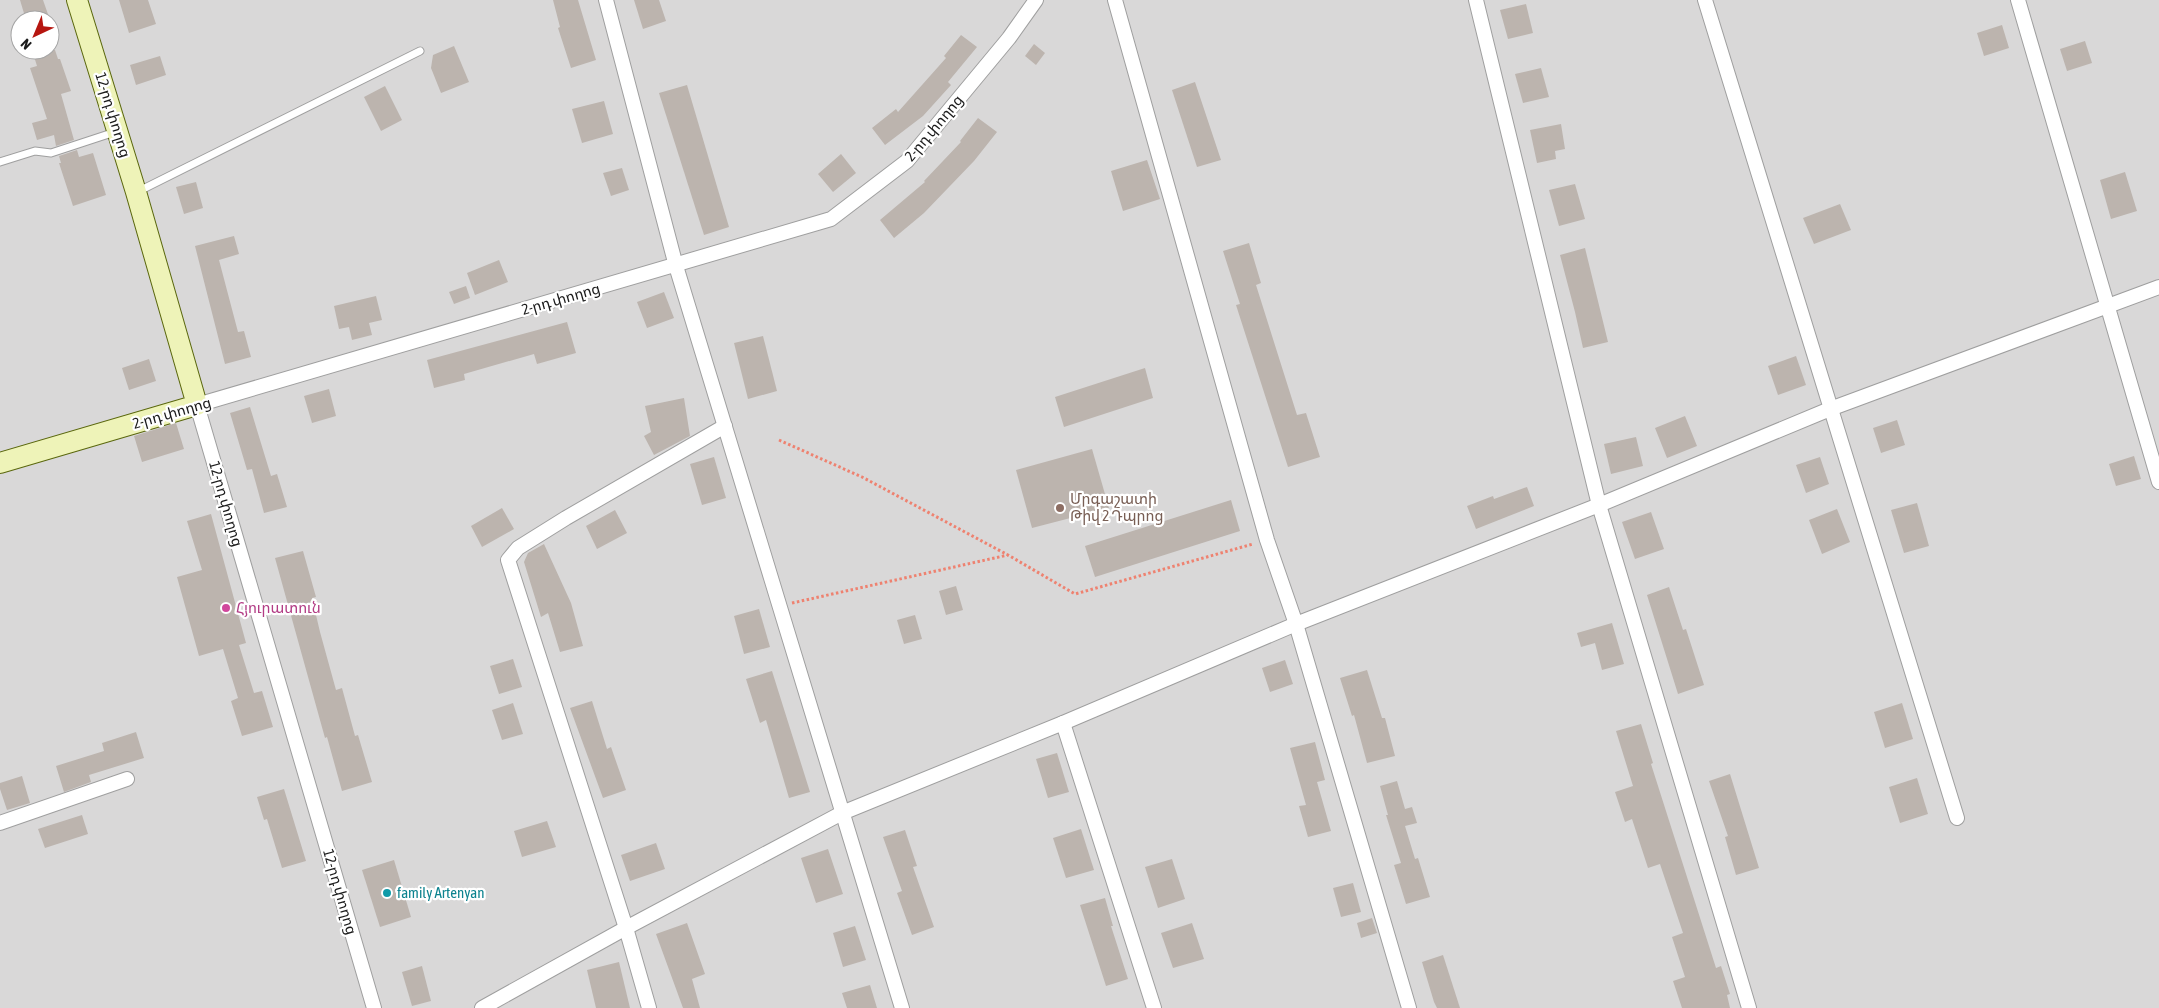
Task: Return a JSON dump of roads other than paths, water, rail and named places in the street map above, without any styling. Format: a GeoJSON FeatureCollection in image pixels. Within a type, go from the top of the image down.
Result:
{"type":"FeatureCollection","features":[{"type":"Feature","properties":{"kind":"street","name":"12-րդ փողոց"},"geometry":{"type":"LineString","coordinates":[[77,0],[136,192],[374,1008]]}},
{"type":"Feature","properties":{"kind":"street"},"geometry":{"type":"LineString","coordinates":[[606,0],[676,266],[902,1008]]}},
{"type":"Feature","properties":{"kind":"street","name":"2-րդ փողոց"},"geometry":{"type":"LineString","coordinates":[[0,463],[831,219],[907,161],[1009,38],[1036,0]]}},
{"type":"Feature","properties":{"kind":"street"},"geometry":{"type":"LineString","coordinates":[[1115,0],[1267,540],[1296,624],[1409,1008]]}},
{"type":"Feature","properties":{"kind":"street"},"geometry":{"type":"LineString","coordinates":[[1476,0],[1599,505],[1749,1008]]}},
{"type":"Feature","properties":{"kind":"street"},"geometry":{"type":"LineString","coordinates":[[1705,0],[1957,818]]}},
{"type":"Feature","properties":{"kind":"street"},"geometry":{"type":"LineString","coordinates":[[2018,0],[2159,482]]}},
{"type":"Feature","properties":{"kind":"street"},"geometry":{"type":"LineString","coordinates":[[482,1008],[626,928],[842,813],[1063,723],[1296,624],[1599,505],[1830,409],[2159,287]]}},
{"type":"Feature","properties":{"kind":"street"},"geometry":{"type":"LineString","coordinates":[[649,1008],[626,928],[508,560],[518,548],[566,518],[725,426]]}},
{"type":"Feature","properties":{"kind":"street"},"geometry":{"type":"LineString","coordinates":[[1063,723],[1154,1008]]}},
{"type":"Feature","properties":{"kind":"street"},"geometry":{"type":"LineString","coordinates":[[0,824],[127,780]]}},
{"type":"Feature","properties":{"kind":"lane"},"geometry":{"type":"LineString","coordinates":[[136,192],[420,51]]}},
{"type":"Feature","properties":{"kind":"lane"},"geometry":{"type":"LineString","coordinates":[[0,162],[35,151],[51,153],[118,131]]}},
{"type":"Feature","properties":{"kind":"place","name":"Մրգաշատի Թիվ 2 Դպրոց"},"geometry":{"type":"Point","coordinates":[1060,508]}},
{"type":"Feature","properties":{"kind":"place","name":"Հյուրատուն"},"geometry":{"type":"Point","coordinates":[226,608]}},
{"type":"Feature","properties":{"kind":"place","name":"family Artenyan"},"geometry":{"type":"Point","coordinates":[387,893]}}]}
